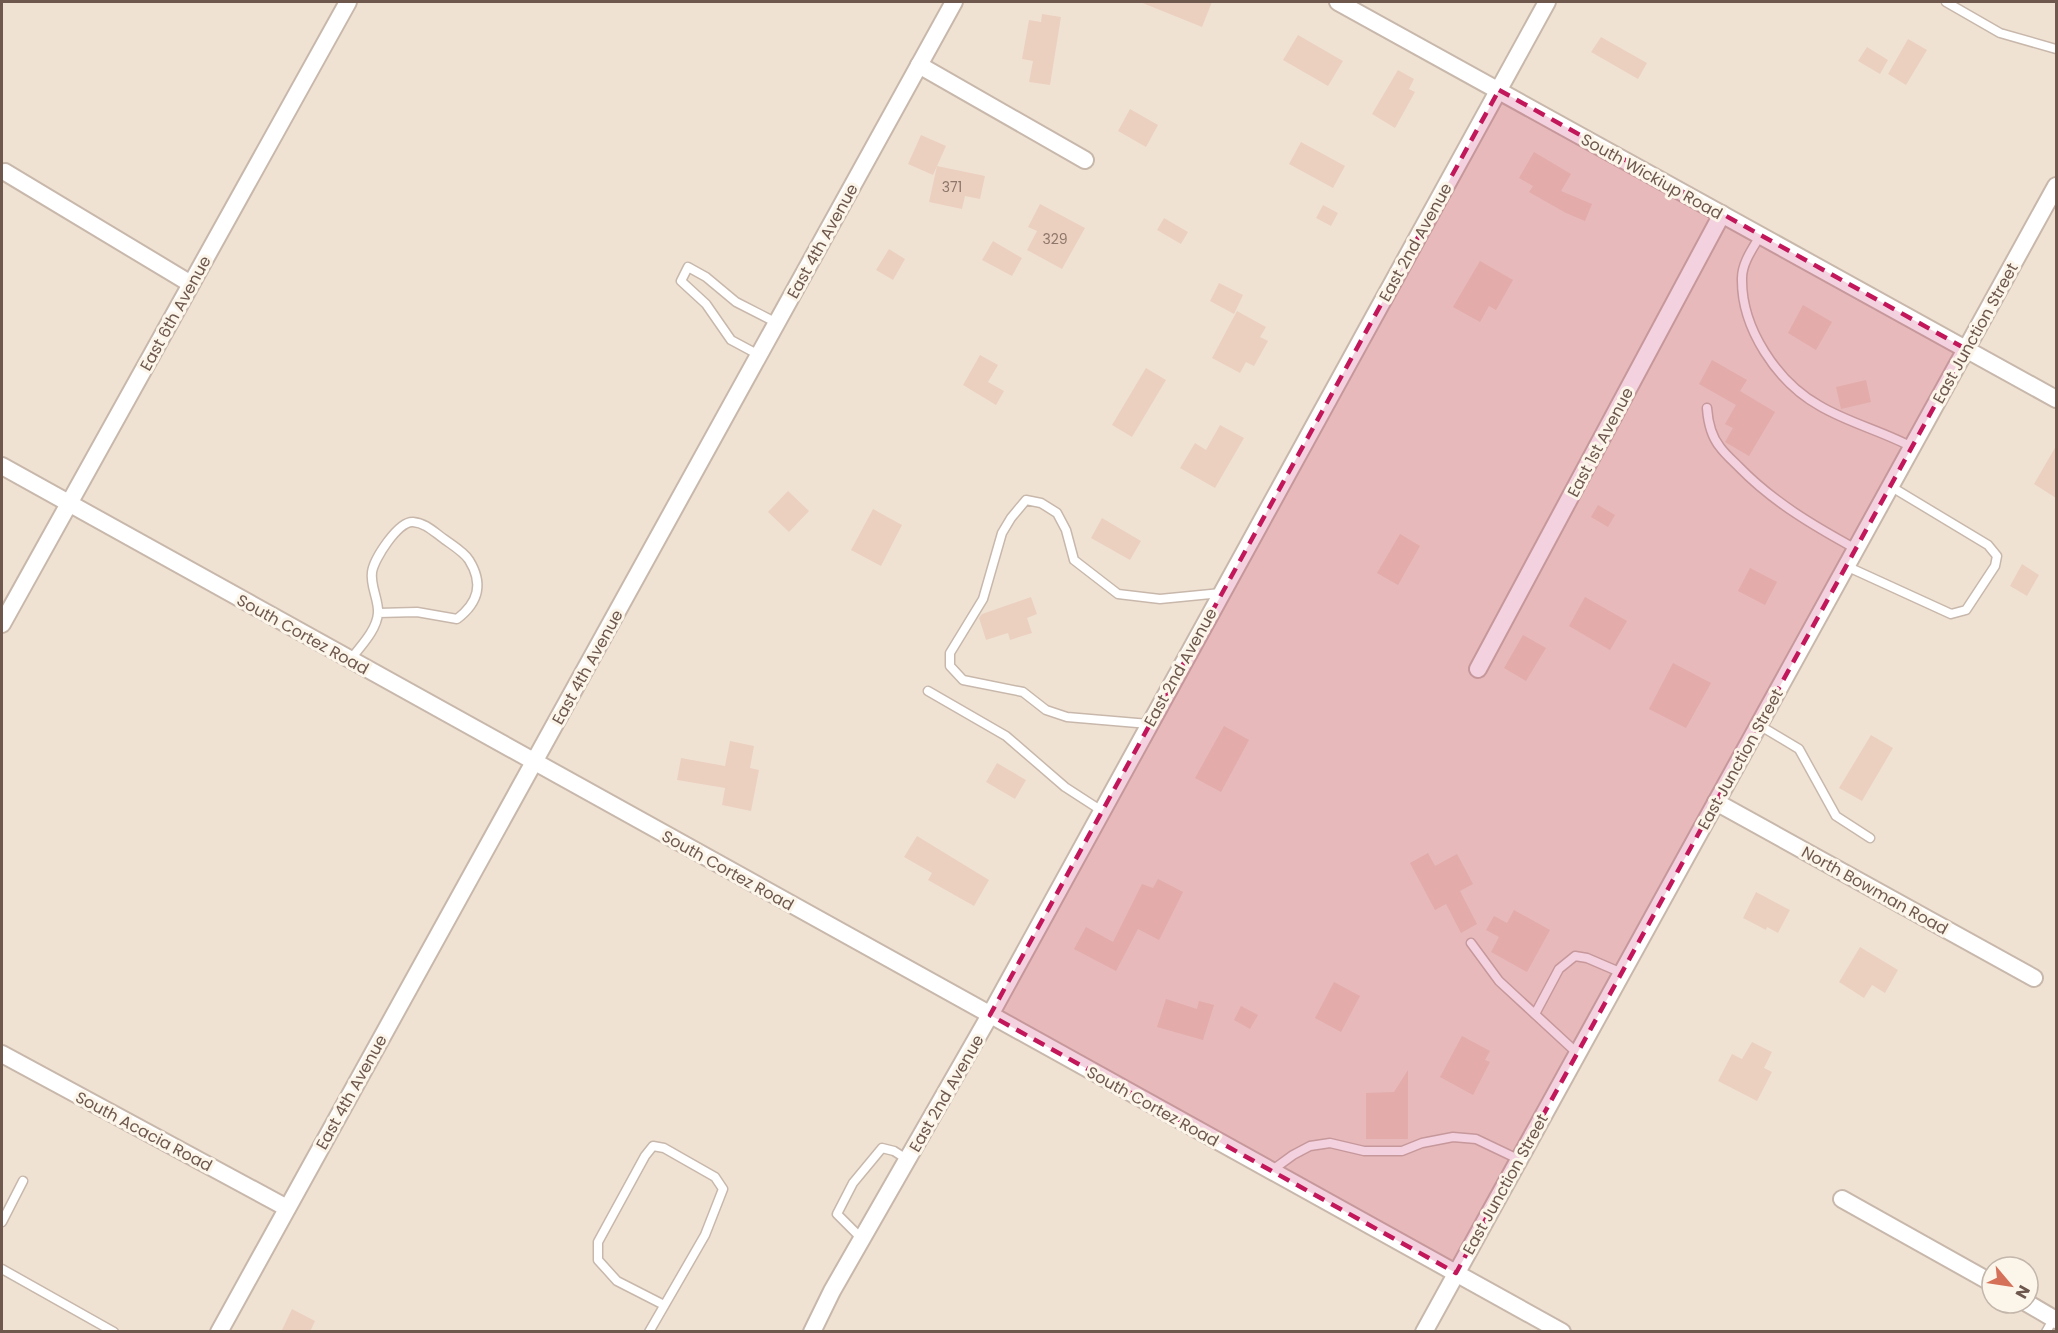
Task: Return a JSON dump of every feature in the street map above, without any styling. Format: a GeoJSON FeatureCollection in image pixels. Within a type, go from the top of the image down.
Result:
{"type":"FeatureCollection","features":[{"type":"Feature","properties":{"kind":"street","name":"East 6th Avenue"},"geometry":{"type":"LineString","coordinates":[[2,624],[348,2]]}},
{"type":"Feature","properties":{"kind":"street","name":"East 4th Avenue"},"geometry":{"type":"LineString","coordinates":[[219,1332],[954,2]]}},
{"type":"Feature","properties":{"kind":"street","name":"South Wickiup Road"},"geometry":{"type":"LineString","coordinates":[[1338,2],[2056,399]]}},
{"type":"Feature","properties":{"kind":"street","name":"East 2nd Avenue"},"geometry":{"type":"LineString","coordinates":[[812,1332],[862,1239],[990,1015],[1547,2]]}},
{"type":"Feature","properties":{"kind":"street"},"geometry":{"type":"LineString","coordinates":[[919,65],[1085,160]]}},
{"type":"Feature","properties":{"kind":"street"},"geometry":{"type":"LineString","coordinates":[[5,172],[191,284]]}},
{"type":"Feature","properties":{"kind":"street","name":"East Junction Street"},"geometry":{"type":"LineString","coordinates":[[1424,1332],[2056,186]]}},
{"type":"Feature","properties":{"kind":"street","name":"East 1st Avenue"},"geometry":{"type":"LineString","coordinates":[[1478,669],[1722,214]]}},
{"type":"Feature","properties":{"kind":"street","name":"South Cortez Road"},"geometry":{"type":"LineString","coordinates":[[2,466],[1562,1332]]}},
{"type":"Feature","properties":{"kind":"street","name":"North Bowman Road"},"geometry":{"type":"LineString","coordinates":[[1716,802],[2034,978]]}},
{"type":"Feature","properties":{"kind":"street","name":"South Acacia Road"},"geometry":{"type":"LineString","coordinates":[[2,1054],[287,1208]]}},
{"type":"Feature","properties":{"kind":"street"},"geometry":{"type":"LineString","coordinates":[[1842,1199],[1980,1276]]}},
{"type":"Feature","properties":{"kind":"street"},"geometry":{"type":"LineString","coordinates":[[2040,1313],[2052,1323]]}},
{"type":"Feature","properties":{"kind":"lane"},"geometry":{"type":"LineString","coordinates":[[1946,2],[2000,33],[2056,49]]}},
{"type":"Feature","properties":{"kind":"lane"},"geometry":{"type":"LineString","coordinates":[[1760,236],[1747,260],[1742,277],[1746,307],[1755,334],[1773,364],[1796,389],[1819,406],[1912,447]]}},
{"type":"Feature","properties":{"kind":"lane"},"geometry":{"type":"LineString","coordinates":[[759,355],[731,340],[706,304],[681,281],[688,267],[706,277],[736,302],[777,323]]}},
{"type":"Feature","properties":{"kind":"lane"},"geometry":{"type":"LineString","coordinates":[[1707,408],[1709,426],[1719,447],[1751,479],[1791,511],[1856,549]]}},
{"type":"Feature","properties":{"kind":"lane"},"geometry":{"type":"LineString","coordinates":[[1846,566],[1951,614],[1966,610],[1995,567],[1997,556],[1988,545],[1890,486]]}},
{"type":"Feature","properties":{"kind":"lane"},"geometry":{"type":"LineString","coordinates":[[1149,724],[1067,717],[1046,710],[1023,692],[963,680],[950,666],[950,653],[983,599],[1002,533],[1026,500],[1041,503],[1057,513],[1066,530],[1074,560],[1118,594],[1160,599],[1221,593]]}},
{"type":"Feature","properties":{"kind":"lane"},"geometry":{"type":"LineString","coordinates":[[350,660],[371,631],[378,613],[372,574],[376,560],[400,527],[410,522],[426,525],[468,558],[475,573],[478,588],[470,609],[457,619],[417,612],[378,613]]}},
{"type":"Feature","properties":{"kind":"lane"},"geometry":{"type":"LineString","coordinates":[[928,691],[1006,736],[1065,787],[1102,811]]}},
{"type":"Feature","properties":{"kind":"lane"},"geometry":{"type":"LineString","coordinates":[[1759,725],[1799,750],[1836,816],[1870,838]]}},
{"type":"Feature","properties":{"kind":"lane"},"geometry":{"type":"LineString","coordinates":[[1471,943],[1499,981],[1577,1053]]}},
{"type":"Feature","properties":{"kind":"lane"},"geometry":{"type":"LineString","coordinates":[[1536,1014],[1559,969],[1575,956],[1587,958],[1622,973]]}},
{"type":"Feature","properties":{"kind":"lane"},"geometry":{"type":"LineString","coordinates":[[1271,1171],[1310,1146],[1330,1143],[1364,1151],[1402,1150],[1422,1143],[1453,1137],[1476,1139],[1518,1159]]}},
{"type":"Feature","properties":{"kind":"lane"},"geometry":{"type":"LineString","coordinates":[[649,1332],[705,1235],[723,1189],[715,1177],[664,1148],[653,1146],[645,1156],[598,1242],[598,1260],[617,1281],[664,1305]]}},
{"type":"Feature","properties":{"kind":"lane"},"geometry":{"type":"LineString","coordinates":[[862,1239],[837,1214],[853,1183],[882,1148],[894,1151],[908,1160]]}},
{"type":"Feature","properties":{"kind":"lane"},"geometry":{"type":"LineString","coordinates":[[2,1222],[23,1181]]}},
{"type":"Feature","properties":{"kind":"lane"},"geometry":{"type":"LineString","coordinates":[[2,1269],[114,1332]]}},
{"type":"Feature","properties":{"kind":"highlighted area"},"geometry":{"type":"Polygon","coordinates":[[[1499,90],[1966,349],[1456,1273],[990,1015],[1499,90]]]}},
{"type":"Feature","properties":{"kind":"shaded area"},"geometry":{"type":"Polygon","coordinates":[[[2,2],[2056,2],[2056,1331],[2,1332],[2,2]]]}},
{"type":"Feature","properties":{"kind":"building"},"geometry":{"type":"Polygon","coordinates":[[[1140,2],[1212,2],[1202,27],[1140,2]]]}},
{"type":"Feature","properties":{"kind":"building"},"geometry":{"type":"Polygon","coordinates":[[[1042,14],[1061,17],[1050,85],[1029,82],[1033,61],[1022,59],[1029,20],[1041,22],[1042,14]]]}},
{"type":"Feature","properties":{"kind":"building"},"geometry":{"type":"Polygon","coordinates":[[[1298,35],[1343,61],[1328,86],[1283,60],[1298,35]]]}},
{"type":"Feature","properties":{"kind":"building"},"geometry":{"type":"Polygon","coordinates":[[[1601,37],[1647,63],[1638,79],[1591,52],[1601,37]]]}},
{"type":"Feature","properties":{"kind":"building"},"geometry":{"type":"Polygon","coordinates":[[[1908,39],[1927,50],[1906,85],[1888,74],[1908,39]]]}},
{"type":"Feature","properties":{"kind":"building"},"geometry":{"type":"Polygon","coordinates":[[[1867,47],[1888,60],[1880,74],[1858,61],[1867,47]]]}},
{"type":"Feature","properties":{"kind":"building"},"geometry":{"type":"Polygon","coordinates":[[[1398,70],[1414,79],[1409,89],[1415,92],[1395,128],[1372,114],[1398,70]]]}},
{"type":"Feature","properties":{"kind":"building"},"geometry":{"type":"Polygon","coordinates":[[[1130,109],[1158,125],[1146,147],[1118,131],[1130,109]]]}},
{"type":"Feature","properties":{"kind":"building"},"geometry":{"type":"Polygon","coordinates":[[[921,135],[946,146],[933,175],[908,164],[921,135]]]}},
{"type":"Feature","properties":{"kind":"building"},"geometry":{"type":"Polygon","coordinates":[[[1301,142],[1345,166],[1333,188],[1289,164],[1301,142]]]}},
{"type":"Feature","properties":{"kind":"building"},"geometry":{"type":"Polygon","coordinates":[[[1534,152],[1571,174],[1561,191],[1592,204],[1585,221],[1529,192],[1533,186],[1519,178],[1534,152]]]}},
{"type":"Feature","properties":{"kind":"building"},"geometry":{"type":"Polygon","coordinates":[[[937,166],[985,176],[980,199],[965,196],[962,209],[929,202],[937,166]]]}},
{"type":"Feature","properties":{"kind":"building"},"geometry":{"type":"Polygon","coordinates":[[[1040,204],[1085,228],[1062,269],[1027,250],[1037,231],[1028,227],[1040,204]]]}},
{"type":"Feature","properties":{"kind":"building"},"geometry":{"type":"Polygon","coordinates":[[[1323,205],[1338,213],[1331,226],[1316,218],[1323,205]]]}},
{"type":"Feature","properties":{"kind":"building"},"geometry":{"type":"Polygon","coordinates":[[[1164,218],[1188,232],[1181,244],[1157,230],[1164,218]]]}},
{"type":"Feature","properties":{"kind":"building"},"geometry":{"type":"Polygon","coordinates":[[[993,241],[1022,258],[1012,276],[982,260],[993,241]]]}},
{"type":"Feature","properties":{"kind":"building"},"geometry":{"type":"Polygon","coordinates":[[[889,249],[905,259],[893,280],[876,270],[889,249]]]}},
{"type":"Feature","properties":{"kind":"building"},"geometry":{"type":"Polygon","coordinates":[[[1480,261],[1513,280],[1496,310],[1489,306],[1480,322],[1453,307],[1480,261]]]}},
{"type":"Feature","properties":{"kind":"building"},"geometry":{"type":"Polygon","coordinates":[[[1219,283],[1243,295],[1234,314],[1210,301],[1219,283]]]}},
{"type":"Feature","properties":{"kind":"building"},"geometry":{"type":"Polygon","coordinates":[[[1803,305],[1832,322],[1816,350],[1788,333],[1803,305]]]}},
{"type":"Feature","properties":{"kind":"building"},"geometry":{"type":"Polygon","coordinates":[[[1237,311],[1266,327],[1260,337],[1268,341],[1254,366],[1246,362],[1240,373],[1212,358],[1237,311]]]}},
{"type":"Feature","properties":{"kind":"building"},"geometry":{"type":"Polygon","coordinates":[[[980,355],[998,365],[988,382],[1004,391],[996,405],[963,385],[980,355]]]}},
{"type":"Feature","properties":{"kind":"building"},"geometry":{"type":"Polygon","coordinates":[[[1712,360],[1747,380],[1740,391],[1775,412],[1749,456],[1725,442],[1733,428],[1725,424],[1736,405],[1699,384],[1712,360]]]}},
{"type":"Feature","properties":{"kind":"building"},"geometry":{"type":"Polygon","coordinates":[[[1146,368],[1166,380],[1132,437],[1112,425],[1146,368]]]}},
{"type":"Feature","properties":{"kind":"building"},"geometry":{"type":"Polygon","coordinates":[[[1866,380],[1871,402],[1841,409],[1836,387],[1866,380]]]}},
{"type":"Feature","properties":{"kind":"building"},"geometry":{"type":"Polygon","coordinates":[[[1220,425],[1244,438],[1215,488],[1180,468],[1195,443],[1206,450],[1220,425]]]}},
{"type":"Feature","properties":{"kind":"building"},"geometry":{"type":"Polygon","coordinates":[[[2056,446],[2056,498],[2034,484],[2056,446]]]}},
{"type":"Feature","properties":{"kind":"building"},"geometry":{"type":"Polygon","coordinates":[[[788,491],[809,511],[789,532],[768,512],[788,491]]]}},
{"type":"Feature","properties":{"kind":"building"},"geometry":{"type":"Polygon","coordinates":[[[1598,505],[1615,515],[1608,527],[1591,517],[1598,505]]]}},
{"type":"Feature","properties":{"kind":"building"},"geometry":{"type":"Polygon","coordinates":[[[873,509],[902,525],[881,566],[851,550],[873,509]]]}},
{"type":"Feature","properties":{"kind":"building"},"geometry":{"type":"Polygon","coordinates":[[[1102,518],[1141,541],[1130,560],[1091,538],[1102,518]]]}},
{"type":"Feature","properties":{"kind":"building"},"geometry":{"type":"Polygon","coordinates":[[[1400,534],[1420,546],[1398,585],[1377,573],[1400,534]]]}},
{"type":"Feature","properties":{"kind":"building"},"geometry":{"type":"Polygon","coordinates":[[[2022,564],[2039,575],[2027,596],[2010,586],[2022,564]]]}},
{"type":"Feature","properties":{"kind":"building"},"geometry":{"type":"Polygon","coordinates":[[[1750,568],[1777,582],[1765,605],[1738,591],[1750,568]]]}},
{"type":"Feature","properties":{"kind":"building"},"geometry":{"type":"Polygon","coordinates":[[[1031,597],[1037,614],[1027,618],[1032,633],[1010,640],[1008,633],[986,640],[979,618],[982,614],[1031,597]]]}},
{"type":"Feature","properties":{"kind":"building"},"geometry":{"type":"Polygon","coordinates":[[[1585,597],[1627,621],[1610,650],[1569,626],[1585,597]]]}},
{"type":"Feature","properties":{"kind":"building"},"geometry":{"type":"Polygon","coordinates":[[[1523,635],[1546,648],[1526,681],[1504,668],[1523,635]]]}},
{"type":"Feature","properties":{"kind":"building"},"geometry":{"type":"Polygon","coordinates":[[[1673,663],[1711,683],[1686,728],[1649,709],[1673,663]]]}},
{"type":"Feature","properties":{"kind":"building"},"geometry":{"type":"Polygon","coordinates":[[[1224,726],[1249,740],[1221,792],[1195,778],[1224,726]]]}},
{"type":"Feature","properties":{"kind":"building"},"geometry":{"type":"Polygon","coordinates":[[[1871,735],[1893,748],[1862,801],[1839,788],[1871,735]]]}},
{"type":"Feature","properties":{"kind":"building"},"geometry":{"type":"Polygon","coordinates":[[[730,741],[754,746],[750,768],[759,770],[751,811],[722,805],[725,788],[677,780],[681,758],[725,766],[730,741]]]}},
{"type":"Feature","properties":{"kind":"building"},"geometry":{"type":"Polygon","coordinates":[[[997,763],[1026,780],[1015,799],[986,782],[997,763]]]}},
{"type":"Feature","properties":{"kind":"building"},"geometry":{"type":"Polygon","coordinates":[[[917,836],[989,880],[974,906],[928,880],[932,873],[904,857],[917,836]]]}},
{"type":"Feature","properties":{"kind":"building"},"geometry":{"type":"Polygon","coordinates":[[[1428,853],[1435,866],[1457,854],[1473,884],[1460,891],[1477,924],[1461,933],[1446,904],[1435,910],[1410,863],[1428,853]]]}},
{"type":"Feature","properties":{"kind":"building"},"geometry":{"type":"Polygon","coordinates":[[[1158,879],[1183,892],[1159,940],[1138,929],[1116,971],[1074,949],[1086,927],[1113,942],[1142,884],[1153,888],[1158,879]]]}},
{"type":"Feature","properties":{"kind":"building"},"geometry":{"type":"Polygon","coordinates":[[[1756,892],[1790,910],[1778,933],[1767,927],[1766,930],[1743,918],[1756,892]]]}},
{"type":"Feature","properties":{"kind":"building"},"geometry":{"type":"Polygon","coordinates":[[[1514,910],[1550,930],[1527,972],[1491,952],[1499,937],[1486,930],[1494,916],[1507,923],[1514,910]]]}},
{"type":"Feature","properties":{"kind":"building"},"geometry":{"type":"Polygon","coordinates":[[[1860,947],[1898,970],[1885,993],[1872,985],[1864,998],[1839,982],[1860,947]]]}},
{"type":"Feature","properties":{"kind":"building"},"geometry":{"type":"Polygon","coordinates":[[[1334,982],[1360,996],[1341,1032],[1315,1018],[1334,982]]]}},
{"type":"Feature","properties":{"kind":"building"},"geometry":{"type":"Polygon","coordinates":[[[1166,999],[1197,1009],[1199,1001],[1214,1005],[1203,1040],[1157,1027],[1166,999]]]}},
{"type":"Feature","properties":{"kind":"building"},"geometry":{"type":"Polygon","coordinates":[[[1241,1006],[1258,1015],[1250,1029],[1234,1020],[1241,1006]]]}},
{"type":"Feature","properties":{"kind":"building"},"geometry":{"type":"Polygon","coordinates":[[[1462,1036],[1490,1051],[1485,1060],[1490,1062],[1473,1095],[1440,1077],[1462,1036]]]}},
{"type":"Feature","properties":{"kind":"building"},"geometry":{"type":"Polygon","coordinates":[[[1752,1042],[1772,1052],[1764,1068],[1772,1072],[1757,1101],[1718,1081],[1732,1054],[1742,1059],[1752,1042]]]}},
{"type":"Feature","properties":{"kind":"building"},"geometry":{"type":"Polygon","coordinates":[[[1408,1070],[1408,1139],[1366,1139],[1366,1093],[1394,1092],[1408,1070]]]}},
{"type":"Feature","properties":{"kind":"building"},"geometry":{"type":"Polygon","coordinates":[[[292,1309],[315,1321],[310,1332],[281,1332],[292,1309]]]}}]}
